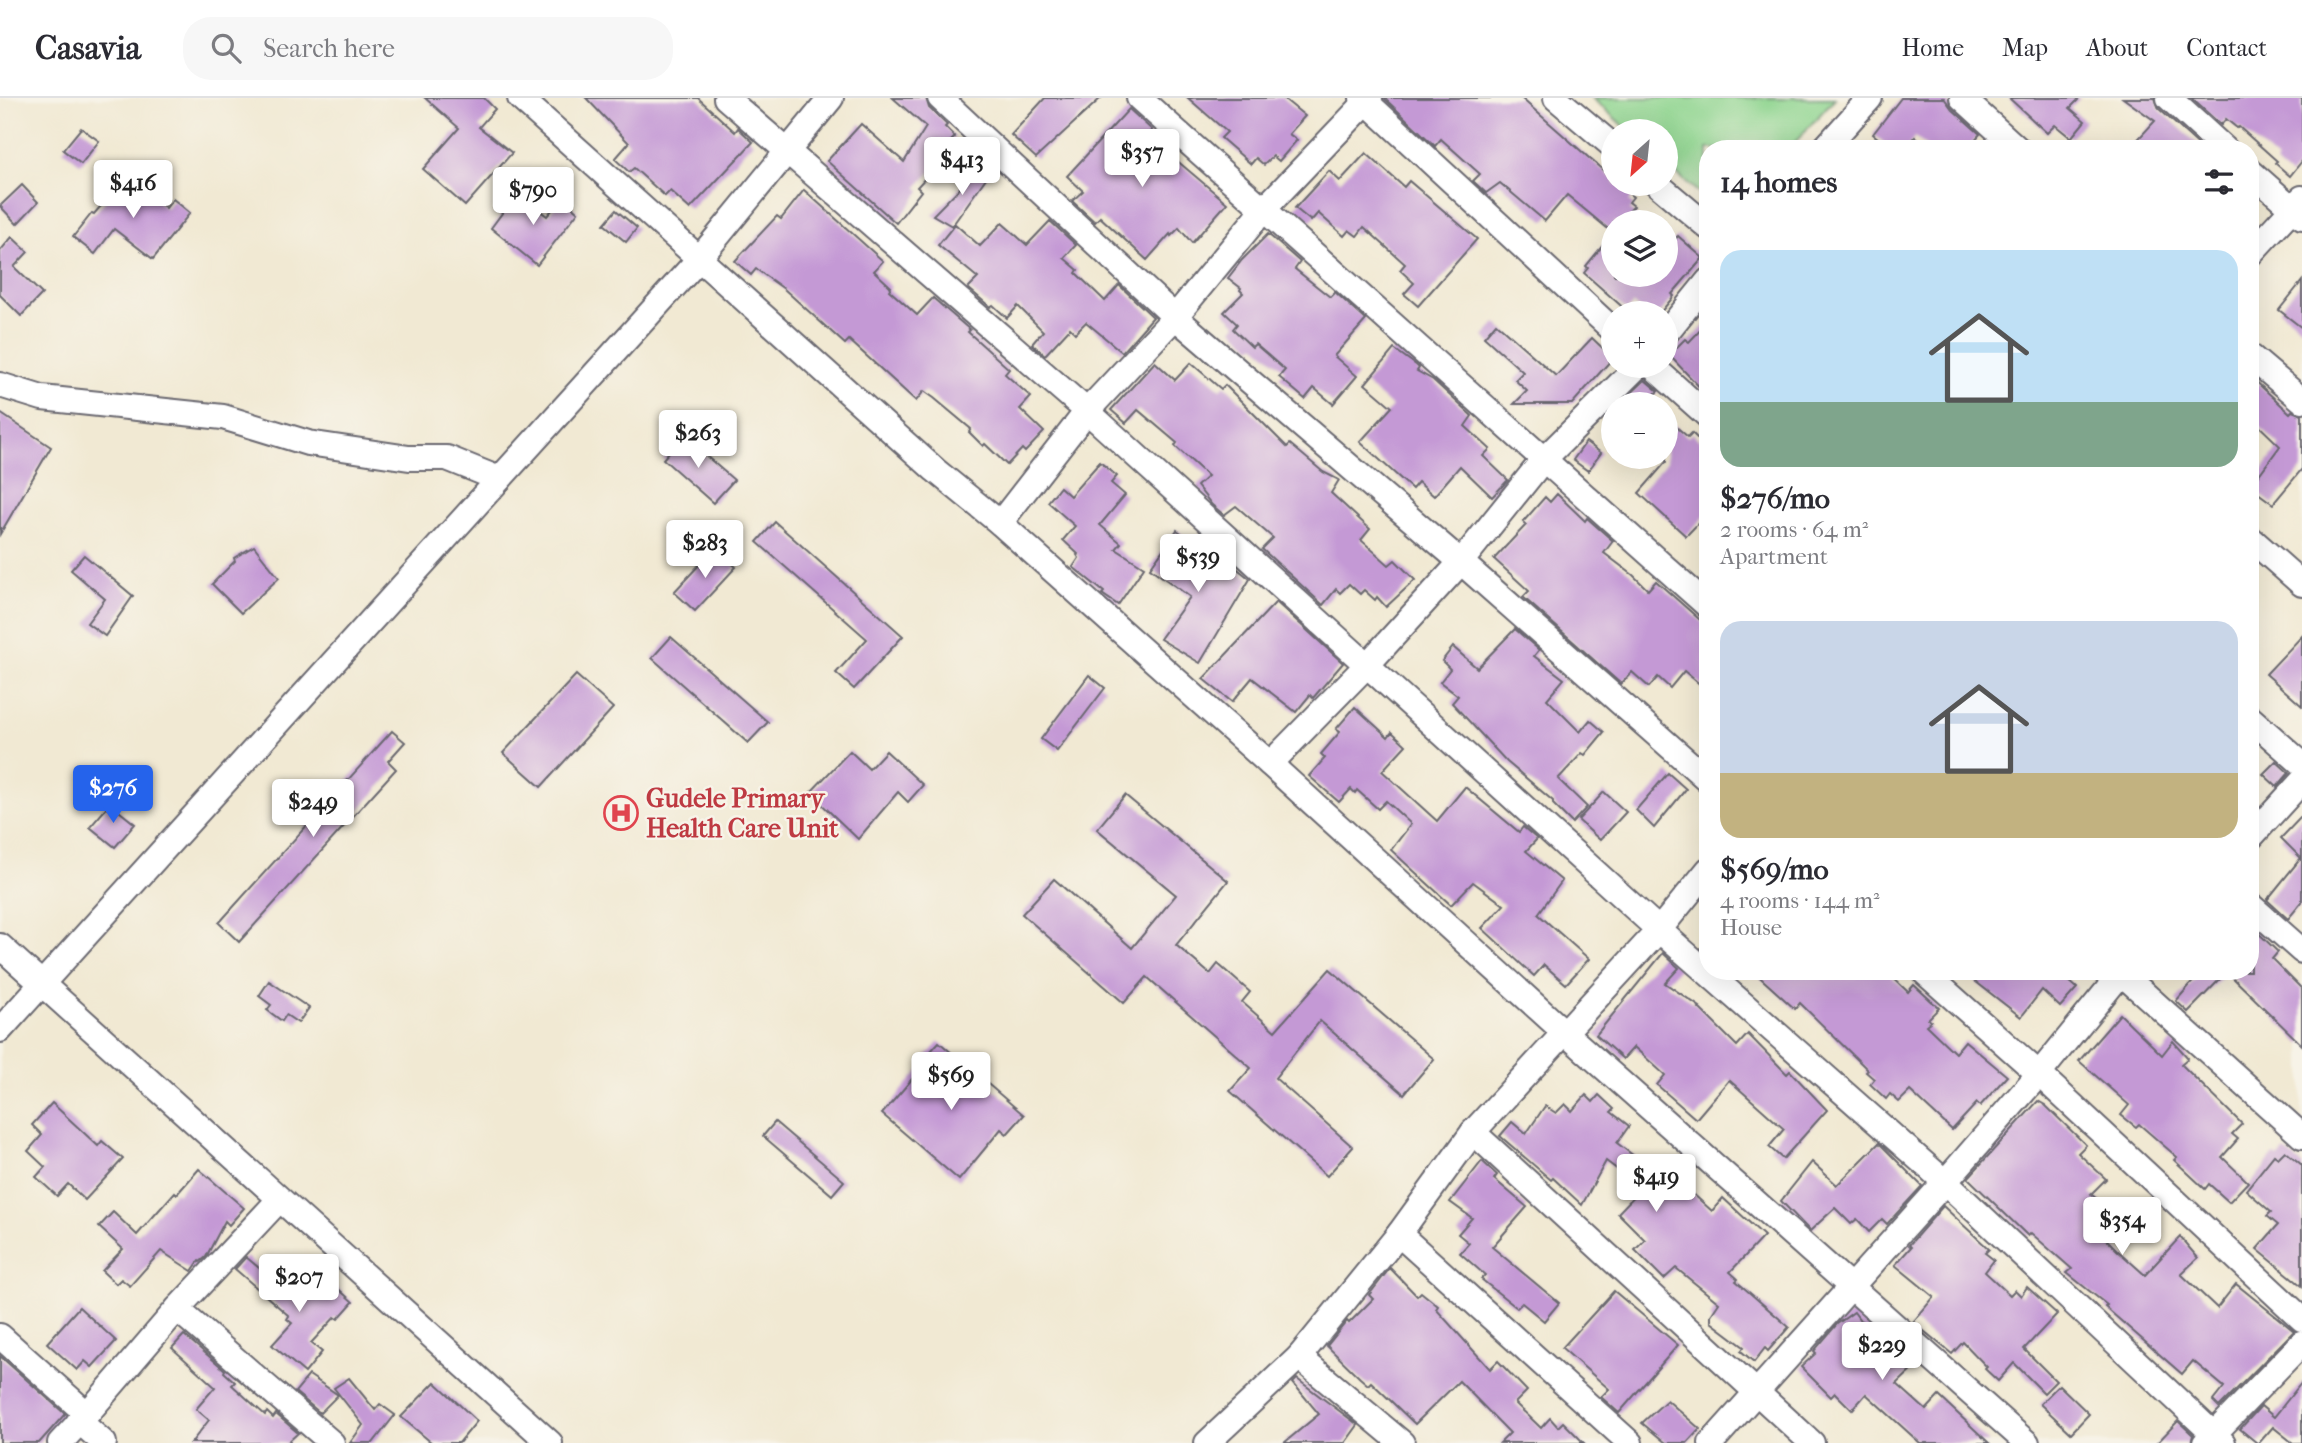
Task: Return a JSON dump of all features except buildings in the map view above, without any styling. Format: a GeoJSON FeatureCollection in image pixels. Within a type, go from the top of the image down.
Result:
{"type":"FeatureCollection","features":[{"type":"Feature","properties":{"kind":"street"},"geometry":{"type":"LineString","coordinates":[[520,98],[935,470],[1000,523],[1563,1031],[2027,1443]]}},
{"type":"Feature","properties":{"kind":"street"},"geometry":{"type":"LineString","coordinates":[[726,98],[785,152],[1087,411],[1699,965]]}},
{"type":"Feature","properties":{"kind":"street"},"geometry":{"type":"LineString","coordinates":[[0,1030],[699,259],[831,98]]}},
{"type":"Feature","properties":{"kind":"street"},"geometry":{"type":"LineString","coordinates":[[940,98],[1175,317],[1461,562],[1699,772]]}},
{"type":"Feature","properties":{"kind":"street"},"geometry":{"type":"LineString","coordinates":[[1139,98],[1699,598]]}},
{"type":"Feature","properties":{"kind":"street"},"geometry":{"type":"LineString","coordinates":[[1556,98],[1601,136]]}},
{"type":"Feature","properties":{"kind":"street"},"geometry":{"type":"LineString","coordinates":[[1833,140],[1870,98]]}},
{"type":"Feature","properties":{"kind":"street"},"geometry":{"type":"LineString","coordinates":[[1962,98],[2008,140]]}},
{"type":"Feature","properties":{"kind":"street"},"geometry":{"type":"LineString","coordinates":[[2169,98],[2215,140]]}},
{"type":"Feature","properties":{"kind":"street"},"geometry":{"type":"LineString","coordinates":[[1000,523],[1087,411],[1175,317],[1264,209],[1366,99],[1601,319]]}},
{"type":"Feature","properties":{"kind":"street"},"geometry":{"type":"LineString","coordinates":[[2259,178],[2299,208],[2259,246]]}},
{"type":"Feature","properties":{"kind":"street"},"geometry":{"type":"LineString","coordinates":[[1671,196],[1699,219]]}},
{"type":"Feature","properties":{"kind":"street"},"geometry":{"type":"LineString","coordinates":[[1678,318],[1699,292]]}},
{"type":"Feature","properties":{"kind":"street"},"geometry":{"type":"LineString","coordinates":[[2259,364],[2302,400]]}},
{"type":"Feature","properties":{"kind":"street"},"geometry":{"type":"LineString","coordinates":[[1270,764],[1368,664],[1461,562],[1544,460],[1626,378]]}},
{"type":"Feature","properties":{"kind":"street"},"geometry":{"type":"LineString","coordinates":[[1665,378],[1699,408]]}},
{"type":"Feature","properties":{"kind":"street"},"geometry":{"type":"LineString","coordinates":[[0,384],[42,398],[223,417],[308,443],[409,458],[447,458],[499,479]]}},
{"type":"Feature","properties":{"kind":"street"},"geometry":{"type":"LineString","coordinates":[[2259,546],[2302,584]]}},
{"type":"Feature","properties":{"kind":"street"},"geometry":{"type":"LineString","coordinates":[[2259,726],[2302,764]]}},
{"type":"Feature","properties":{"kind":"street"},"geometry":{"type":"LineString","coordinates":[[2259,828],[2302,781]]}},
{"type":"Feature","properties":{"kind":"street"},"geometry":{"type":"LineString","coordinates":[[1208,1443],[1299,1357],[1399,1234],[1473,1132],[1563,1031],[1659,930],[1699,881]]}},
{"type":"Feature","properties":{"kind":"street"},"geometry":{"type":"LineString","coordinates":[[2259,913],[2302,951]]}},
{"type":"Feature","properties":{"kind":"street"},"geometry":{"type":"LineString","coordinates":[[0,946],[550,1443]]}},
{"type":"Feature","properties":{"kind":"street"},"geometry":{"type":"LineString","coordinates":[[1716,980],[1945,1182],[2214,1440],[2302,1343]]}},
{"type":"Feature","properties":{"kind":"street"},"geometry":{"type":"LineString","coordinates":[[1933,980],[2039,1074],[2302,1319]]}},
{"type":"Feature","properties":{"kind":"street"},"geometry":{"type":"LineString","coordinates":[[1711,1443],[1945,1182],[2039,1074],[2115,980]]}},
{"type":"Feature","properties":{"kind":"street"},"geometry":{"type":"LineString","coordinates":[[2130,980],[2302,1136]]}},
{"type":"Feature","properties":{"kind":"street"},"geometry":{"type":"LineString","coordinates":[[1473,1132],[1812,1443]]}},
{"type":"Feature","properties":{"kind":"street"},"geometry":{"type":"LineString","coordinates":[[60,1443],[177,1309],[279,1200]]}},
{"type":"Feature","properties":{"kind":"street"},"geometry":{"type":"LineString","coordinates":[[1399,1234],[1630,1443]]}},
{"type":"Feature","properties":{"kind":"street"},"geometry":{"type":"LineString","coordinates":[[177,1309],[332,1443]]}},
{"type":"Feature","properties":{"kind":"street"},"geometry":{"type":"LineString","coordinates":[[0,1336],[83,1417],[104,1443]]}},
{"type":"Feature","properties":{"kind":"street"},"geometry":{"type":"LineString","coordinates":[[1299,1357],[1402,1443]]}},
{"type":"Feature","properties":{"kind":"green space"},"geometry":{"type":"Polygon","coordinates":[[[1592,98],[1835,98],[1797,140],[1699,140],[1699,193],[1678,175],[1678,119],[1616,119],[1592,98]]]}},
{"type":"Feature","properties":{"kind":"place","name":"Gudele Primary Health Care Unit"},"geometry":{"type":"Point","coordinates":[621,813]}}]}
